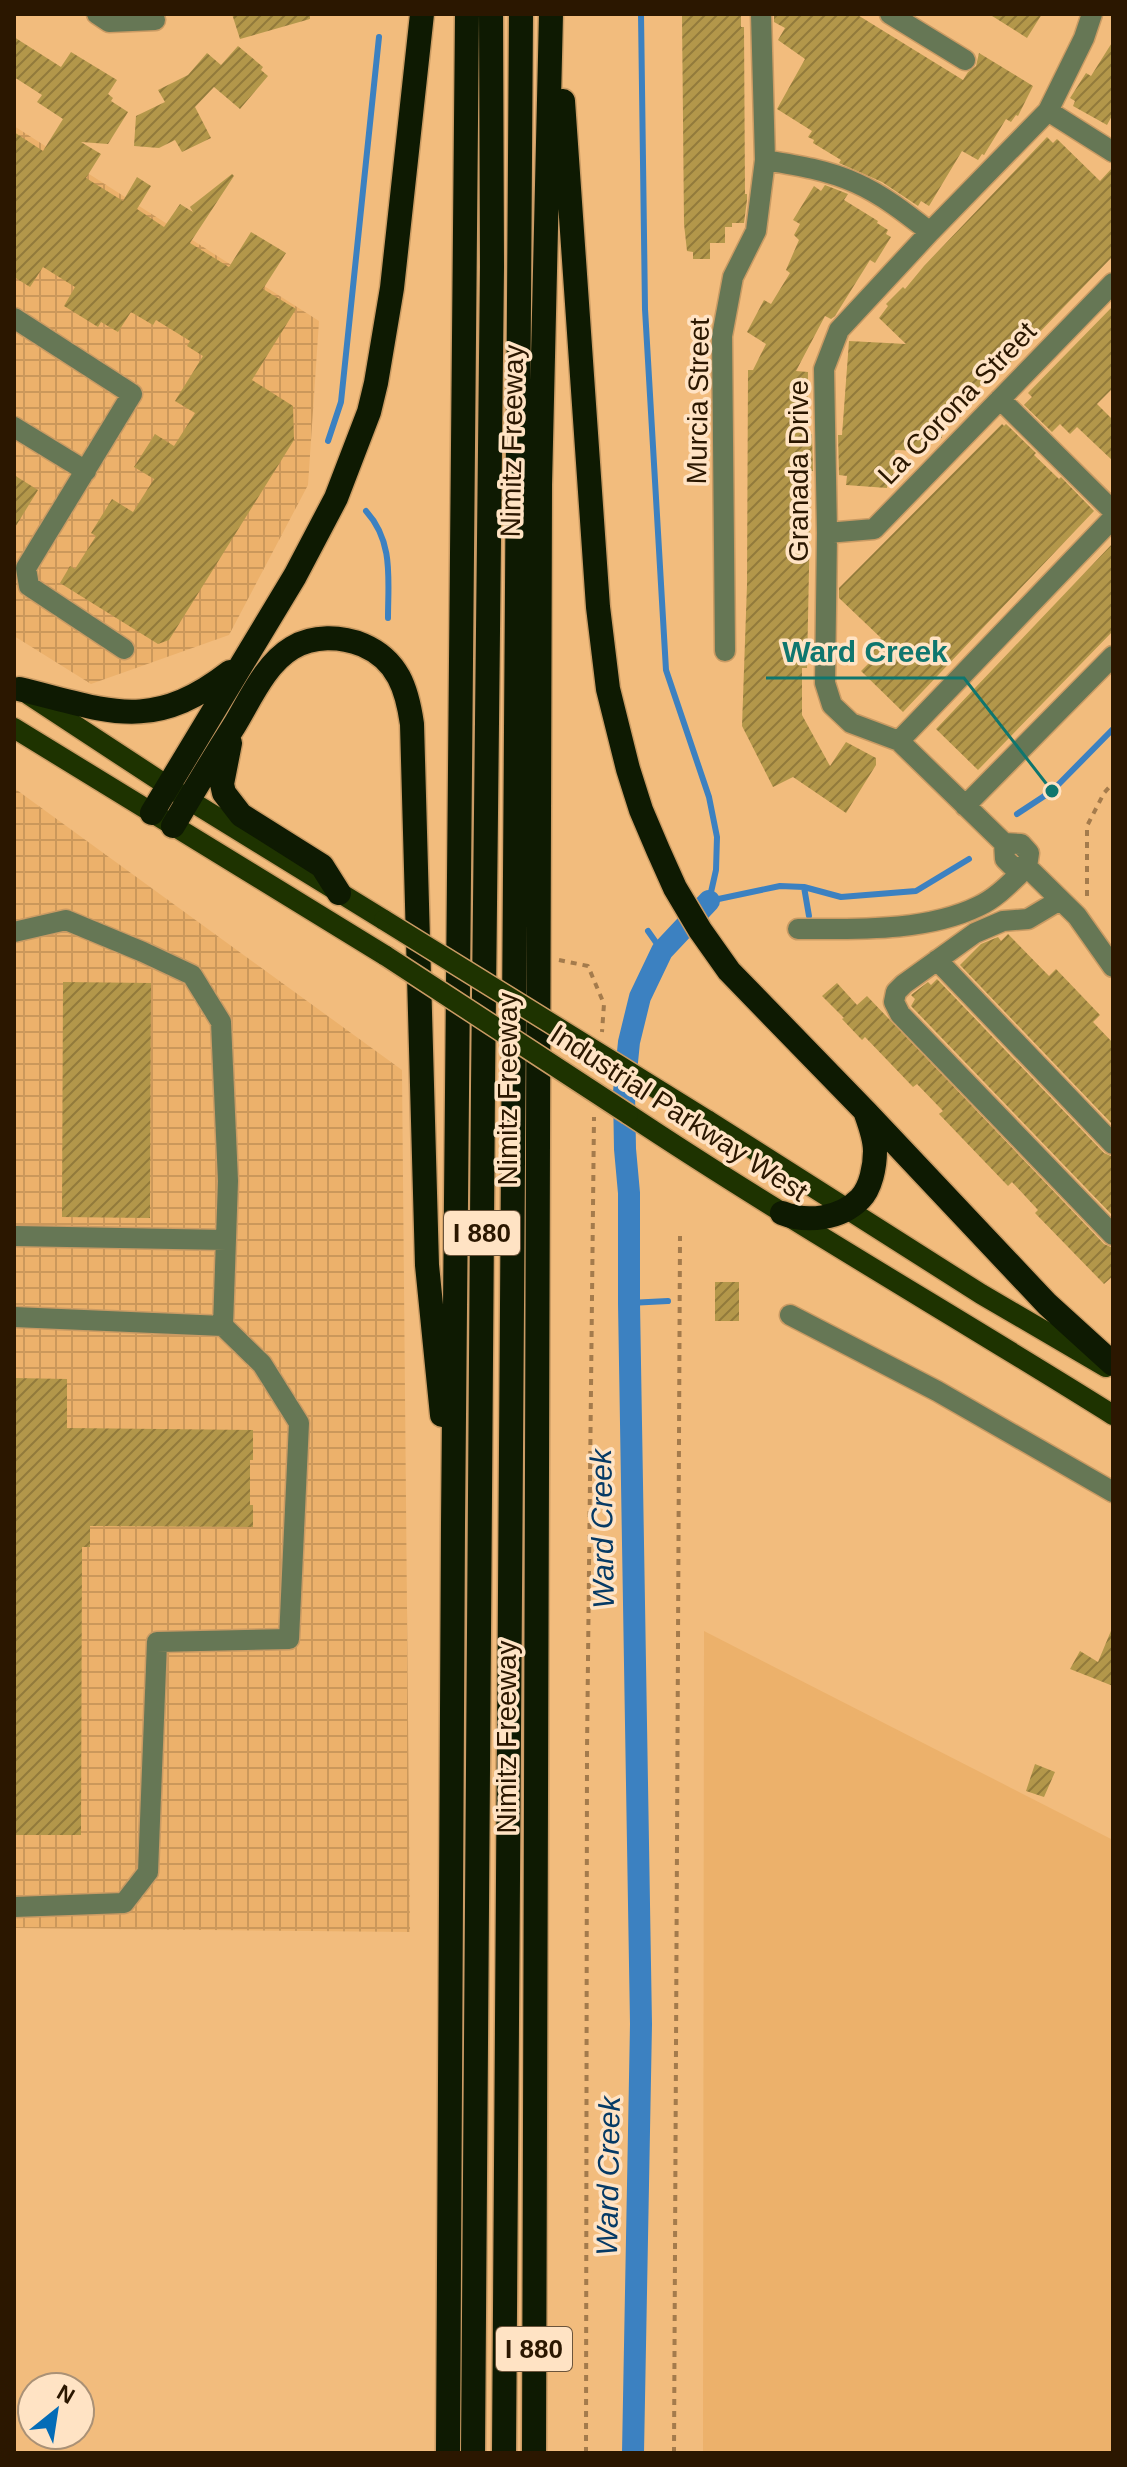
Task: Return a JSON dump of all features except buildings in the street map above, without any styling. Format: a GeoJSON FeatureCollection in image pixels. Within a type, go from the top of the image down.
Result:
{"type":"FeatureCollection","features":[{"type":"Feature","properties":{"kind":"highway"},"geometry":{"type":"LineString","coordinates":[[152,813],[318,534],[336,498],[369,412],[398,243],[422,14]]}},
{"type":"Feature","properties":{"kind":"highway","name":"Nimitz Freeway"},"geometry":{"type":"LineString","coordinates":[[448,2453],[467,14]]}},
{"type":"Feature","properties":{"kind":"highway","name":"I 880"},"geometry":{"type":"LineString","coordinates":[[473,2453],[492,282],[491,14]]}},
{"type":"Feature","properties":{"kind":"highway","name":"I 880"},"geometry":{"type":"LineString","coordinates":[[504,2453],[521,14]]}},
{"type":"Feature","properties":{"kind":"highway"},"geometry":{"type":"LineString","coordinates":[[554,14],[598,607],[616,729],[641,810],[675,888],[729,971],[1047,1304],[1113,1364]]}},
{"type":"Feature","properties":{"kind":"highway","name":"Nimitz Freeway"},"geometry":{"type":"LineString","coordinates":[[534,2453],[537,956],[541,470],[554,14]]}},
{"type":"Feature","properties":{"kind":"highway"},"geometry":{"type":"LineString","coordinates":[[173,826],[263,677],[291,648],[324,638],[345,639],[382,655],[395,669],[409,702],[413,745],[427,1265],[453,1524]]}},
{"type":"Feature","properties":{"kind":"highway"},"geometry":{"type":"LineString","coordinates":[[17,687],[111,711],[137,713],[186,701],[241,663]]}},
{"type":"Feature","properties":{"kind":"highway"},"geometry":{"type":"LineString","coordinates":[[234,725],[222,784],[224,793],[241,815],[322,866],[339,893]]}},
{"type":"Feature","properties":{"kind":"highway"},"geometry":{"type":"LineString","coordinates":[[782,1213],[795,1218],[828,1217],[860,1199],[869,1183],[876,1148],[866,1112]]}},
{"type":"Feature","properties":{"kind":"main road","name":"Industrial Parkway West"},"geometry":{"type":"LineString","coordinates":[[17,687],[189,800],[707,1120],[981,1294],[1113,1371]]}},
{"type":"Feature","properties":{"kind":"main road","name":"Industrial Parkway West"},"geometry":{"type":"LineString","coordinates":[[14,728],[386,956],[706,1166],[1113,1415]]}},
{"type":"Feature","properties":{"kind":"street"},"geometry":{"type":"LineString","coordinates":[[97,14],[109,22],[155,20]]}},
{"type":"Feature","properties":{"kind":"street","name":"Murcia Street"},"geometry":{"type":"LineString","coordinates":[[725,651],[722,336],[733,277],[756,231],[765,160],[761,14]]}},
{"type":"Feature","properties":{"kind":"street"},"geometry":{"type":"LineString","coordinates":[[890,14],[965,60]]}},
{"type":"Feature","properties":{"kind":"street","name":"Granada Drive"},"geometry":{"type":"LineString","coordinates":[[899,741],[851,723],[832,705],[825,683],[827,533],[824,369],[839,330],[1048,111],[1084,38],[1092,14]]}},
{"type":"Feature","properties":{"kind":"street"},"geometry":{"type":"LineString","coordinates":[[1048,111],[1113,152]]}},
{"type":"Feature","properties":{"kind":"street"},"geometry":{"type":"LineString","coordinates":[[765,160],[808,167],[856,183],[902,209],[930,232]]}},
{"type":"Feature","properties":{"kind":"street","name":"La Corona Street"},"geometry":{"type":"LineString","coordinates":[[827,533],[874,529],[1113,283]]}},
{"type":"Feature","properties":{"kind":"street"},"geometry":{"type":"LineString","coordinates":[[14,318],[132,394],[26,568],[29,586],[124,649]]}},
{"type":"Feature","properties":{"kind":"street"},"geometry":{"type":"LineString","coordinates":[[1000,399],[1113,511]]}},
{"type":"Feature","properties":{"kind":"street"},"geometry":{"type":"LineString","coordinates":[[14,427],[86,471]]}},
{"type":"Feature","properties":{"kind":"street"},"geometry":{"type":"LineString","coordinates":[[798,929],[867,929],[930,921],[962,913],[998,894],[1027,867],[1029,853],[1021,844],[1004,843],[899,741],[1113,518]]}},
{"type":"Feature","properties":{"kind":"street"},"geometry":{"type":"LineString","coordinates":[[965,806],[1113,656]]}},
{"type":"Feature","properties":{"kind":"street"},"geometry":{"type":"LineString","coordinates":[[1027,867],[1077,916],[1113,967]]}},
{"type":"Feature","properties":{"kind":"street"},"geometry":{"type":"LineString","coordinates":[[1060,900],[1028,919],[1003,921],[975,933],[896,992],[894,1002],[900,1014],[1113,1235]]}},
{"type":"Feature","properties":{"kind":"street"},"geometry":{"type":"LineString","coordinates":[[14,932],[66,920],[192,975],[221,1022],[228,1181],[223,1326]]}},
{"type":"Feature","properties":{"kind":"street"},"geometry":{"type":"LineString","coordinates":[[937,960],[1113,1144]]}},
{"type":"Feature","properties":{"kind":"street"},"geometry":{"type":"LineString","coordinates":[[14,1236],[226,1240]]}},
{"type":"Feature","properties":{"kind":"street"},"geometry":{"type":"LineString","coordinates":[[790,1315],[937,1391],[1113,1492]]}},
{"type":"Feature","properties":{"kind":"street"},"geometry":{"type":"LineString","coordinates":[[14,1317],[223,1326],[262,1364],[299,1423],[289,1639],[157,1642],[148,1872],[124,1903],[14,1907]]}},
{"type":"Feature","properties":{"kind":"path"},"geometry":{"type":"LineString","coordinates":[[1077,916],[1088,895],[1087,826],[1104,793],[1113,783]]}},
{"type":"Feature","properties":{"kind":"path"},"geometry":{"type":"LineString","coordinates":[[537,956],[588,966],[604,1004],[602,1033]]}},
{"type":"Feature","properties":{"kind":"path"},"geometry":{"type":"LineString","coordinates":[[586,2453],[587,1735],[595,1104]]}},
{"type":"Feature","properties":{"kind":"path"},"geometry":{"type":"LineString","coordinates":[[674,2453],[680,1236]]}},
{"type":"Feature","properties":{"kind":"shaded area"},"geometry":{"type":"Polygon","coordinates":[[[14,126],[319,321],[308,485],[229,635],[91,684],[14,636],[14,126]]]}},
{"type":"Feature","properties":{"kind":"shaded area"},"geometry":{"type":"Polygon","coordinates":[[[14,788],[402,1070],[410,1932],[14,1928],[14,788]]]}},
{"type":"Feature","properties":{"kind":"shaded area"},"geometry":{"type":"Polygon","coordinates":[[[704,1631],[1113,1840],[1113,2453],[703,2453],[704,1631]]]}},
{"type":"Feature","properties":{"kind":"waterway"},"geometry":{"type":"LineString","coordinates":[[641,14],[645,309],[666,670],[709,797],[717,837],[716,870],[709,901],[780,886],[804,887],[841,897],[916,891],[969,859]]}},
{"type":"Feature","properties":{"kind":"waterway"},"geometry":{"type":"LineString","coordinates":[[328,441],[341,402],[379,37]]}},
{"type":"Feature","properties":{"kind":"waterway"},"geometry":{"type":"LineString","coordinates":[[366,511],[381,535],[388,562],[388,618]]}},
{"type":"Feature","properties":{"kind":"waterway","name":"Ward Creek"},"geometry":{"type":"LineString","coordinates":[[1017,814],[1052,791],[1113,729]]}},
{"type":"Feature","properties":{"kind":"waterway"},"geometry":{"type":"LineString","coordinates":[[804,887],[809,916]]}},
{"type":"Feature","properties":{"kind":"waterway","name":"Ward Creek"},"geometry":{"type":"LineString","coordinates":[[633,2453],[641,2024],[629,1193],[624,1092],[629,1042],[640,997],[662,951],[709,901]]}},
{"type":"Feature","properties":{"kind":"waterway"},"geometry":{"type":"LineString","coordinates":[[648,931],[662,951]]}},
{"type":"Feature","properties":{"kind":"waterway"},"geometry":{"type":"LineString","coordinates":[[629,1303],[668,1301]]}},
{"type":"Feature","properties":{"kind":"place","name":"Ward Creek"},"geometry":{"type":"Point","coordinates":[1052,791]}}]}
